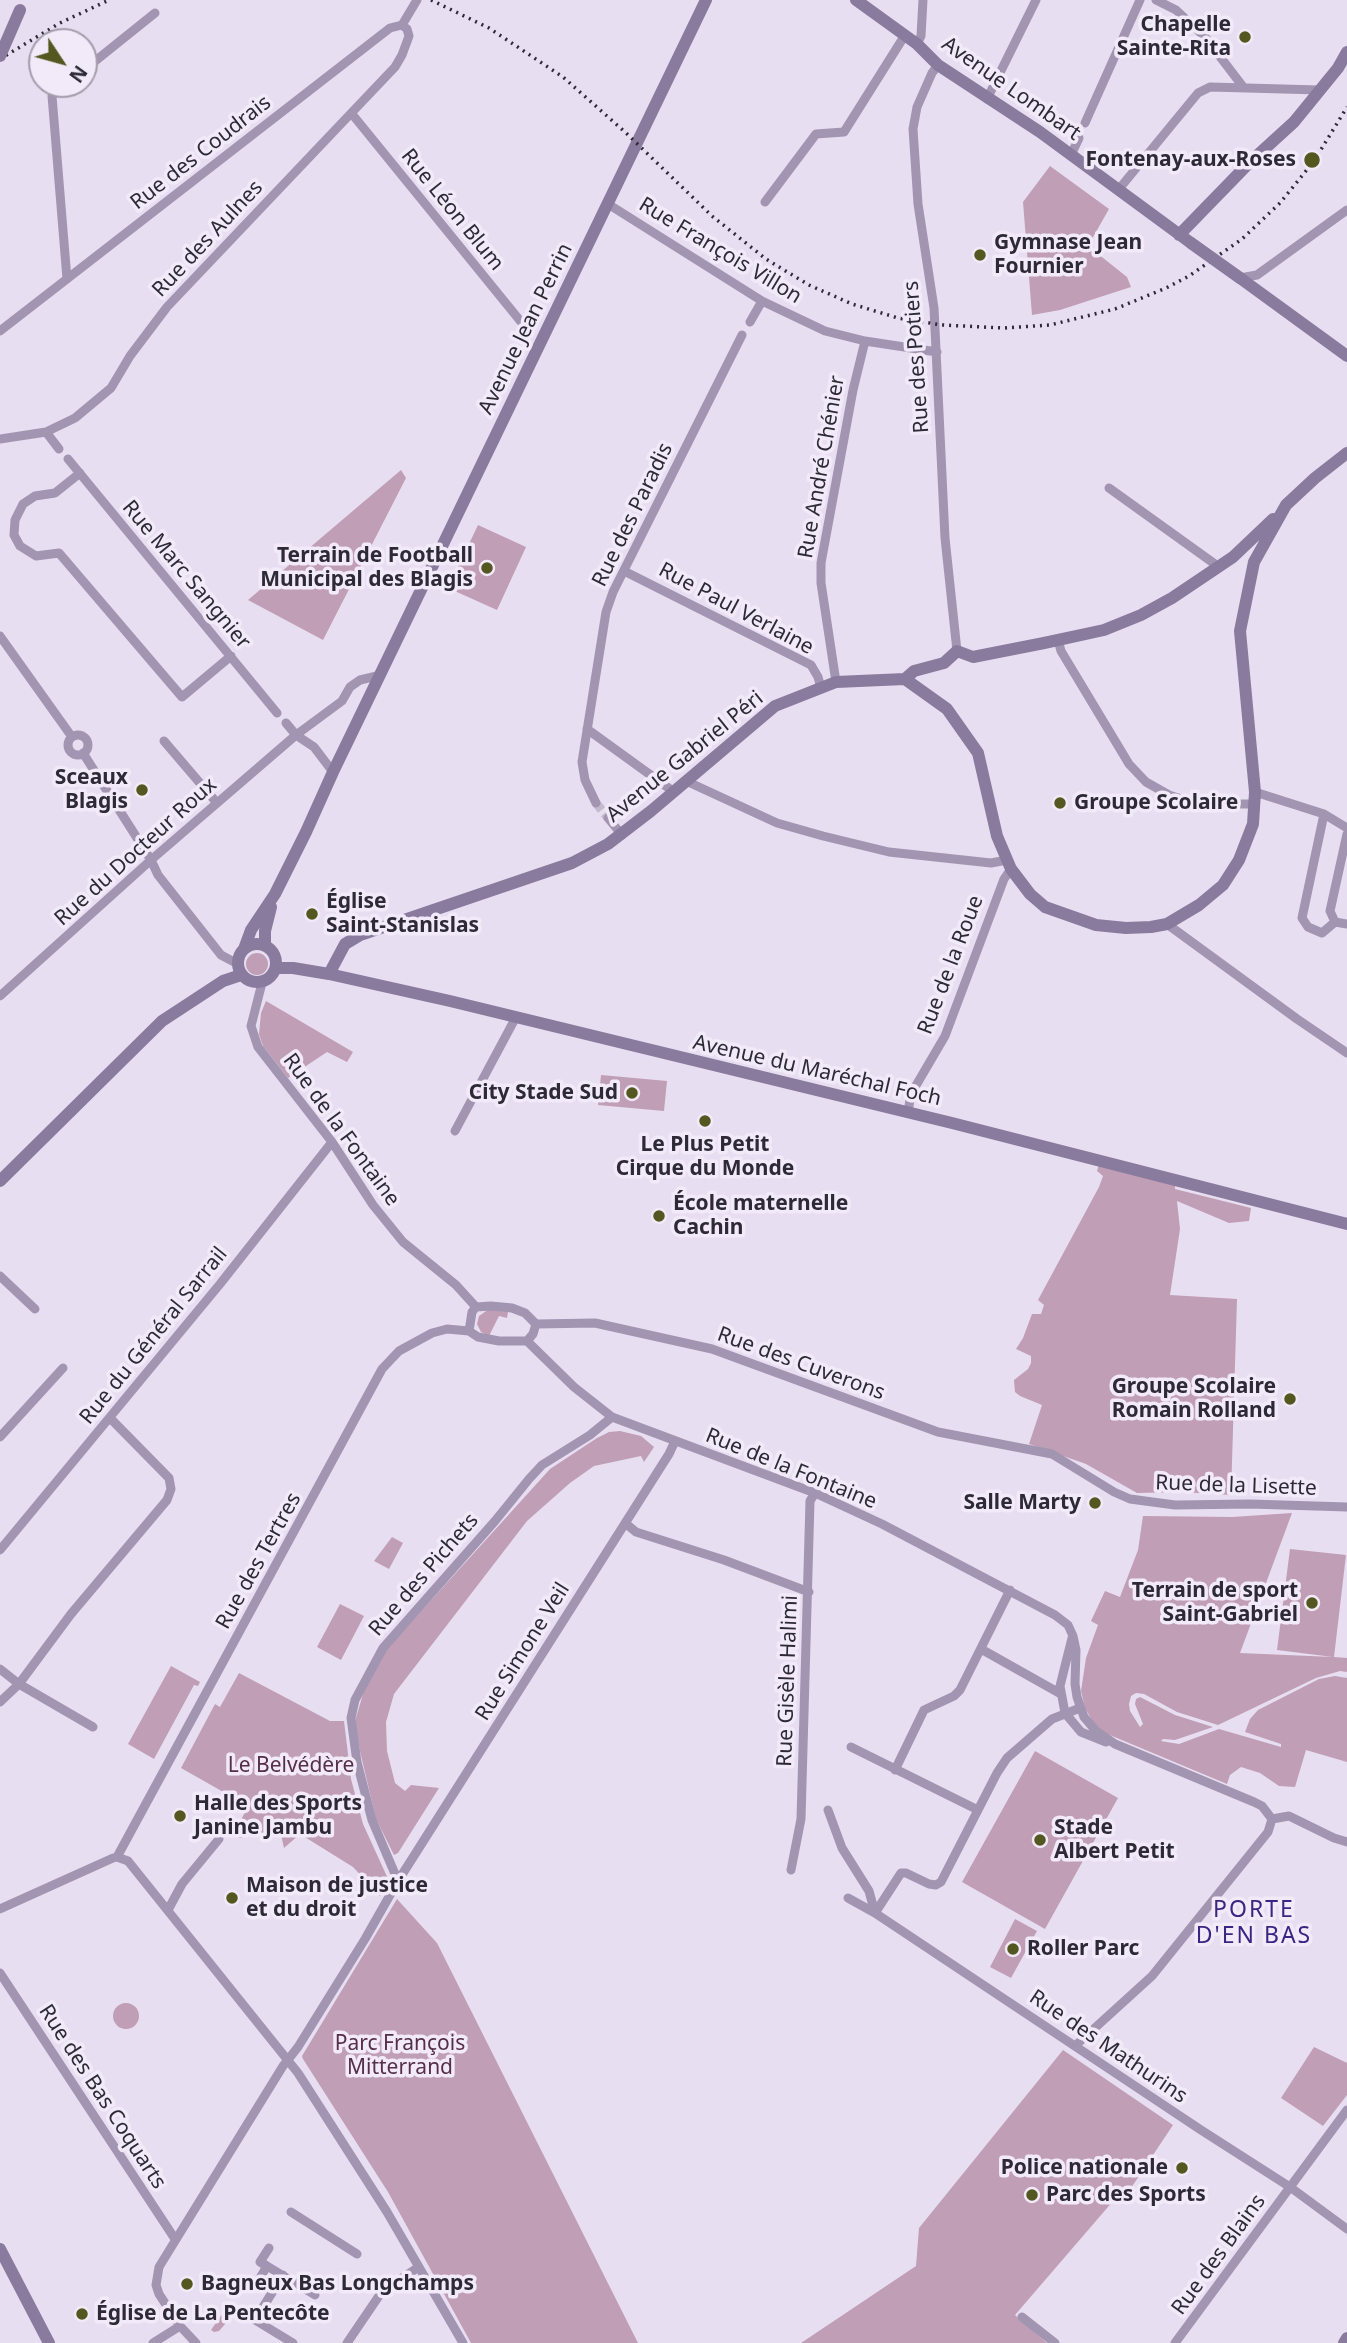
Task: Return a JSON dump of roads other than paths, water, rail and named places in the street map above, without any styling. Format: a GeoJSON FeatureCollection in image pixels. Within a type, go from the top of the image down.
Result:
{"type":"FeatureCollection","features":[{"type":"Feature","properties":{"kind":"main road","name":"Avenue Jean Perrin"},"geometry":{"type":"LineString","coordinates":[[244,949],[251,930],[275,894],[306,832],[706,0]]}},
{"type":"Feature","properties":{"kind":"main road","name":"Avenue Lombart"},"geometry":{"type":"LineString","coordinates":[[856,0],[917,44],[939,65],[1040,132],[1347,356]]}},
{"type":"Feature","properties":{"kind":"main road"},"geometry":{"type":"LineString","coordinates":[[0,56],[21,5]]}},
{"type":"Feature","properties":{"kind":"main road"},"geometry":{"type":"LineString","coordinates":[[1179,235],[1249,163],[1294,122],[1338,68],[1347,52]]}},
{"type":"Feature","properties":{"kind":"main road"},"geometry":{"type":"LineString","coordinates":[[1286,505],[1254,562],[1240,631],[1255,798],[1253,824],[1239,860],[1223,886],[1199,905],[1167,923],[1151,927],[1126,929],[1096,925],[1045,907],[1030,894],[1009,865],[997,836],[978,753],[947,709],[905,679],[914,671],[944,663],[957,651],[972,657],[1104,630],[1141,615],[1172,598],[1243,550],[1286,505],[1347,453]]}},
{"type":"Feature","properties":{"kind":"main road"},"geometry":{"type":"LineString","coordinates":[[1243,550],[1254,562]]}},
{"type":"Feature","properties":{"kind":"main road","name":"Avenue Gabriel Péri"},"geometry":{"type":"LineString","coordinates":[[329,974],[345,944],[360,935],[572,863],[622,835],[775,706],[836,682],[905,679]]}},
{"type":"Feature","properties":{"kind":"main road","name":"Avenue Jean Perrin"},"geometry":{"type":"LineString","coordinates":[[265,946],[264,931],[275,894]]}},
{"type":"Feature","properties":{"kind":"main road"},"geometry":{"type":"LineString","coordinates":[[252,944],[271,950],[276,958],[273,975],[262,983],[254,983],[239,969],[239,956],[244,949],[252,944]]}},
{"type":"Feature","properties":{"kind":"main road","name":"Avenue du Maréchal Foch"},"geometry":{"type":"LineString","coordinates":[[276,968],[329,974],[516,1017],[908,1112],[1347,1224]]}},
{"type":"Feature","properties":{"kind":"main road"},"geometry":{"type":"LineString","coordinates":[[2,1175],[162,1020],[239,969]]}},
{"type":"Feature","properties":{"kind":"main road"},"geometry":{"type":"LineString","coordinates":[[0,2249],[49,2343]]}},
{"type":"Feature","properties":{"kind":"main road"},"geometry":{"type":"LineString","coordinates":[[1344,2343],[1347,2338]]}},
{"type":"Feature","properties":{"kind":"street","name":"Rue des Coudrais"},"geometry":{"type":"LineString","coordinates":[[0,331],[390,28],[402,25],[417,0]]}},
{"type":"Feature","properties":{"kind":"street"},"geometry":{"type":"LineString","coordinates":[[917,44],[921,36],[923,0]]}},
{"type":"Feature","properties":{"kind":"street"},"geometry":{"type":"LineString","coordinates":[[987,99],[1036,0]]}},
{"type":"Feature","properties":{"kind":"street"},"geometry":{"type":"LineString","coordinates":[[1085,123],[1140,0]]}},
{"type":"Feature","properties":{"kind":"street"},"geometry":{"type":"LineString","coordinates":[[1156,0],[1176,10],[1206,37],[1244,88]]}},
{"type":"Feature","properties":{"kind":"street"},"geometry":{"type":"LineString","coordinates":[[98,58],[155,13]]}},
{"type":"Feature","properties":{"kind":"street","name":"Rue des Aulnes"},"geometry":{"type":"LineString","coordinates":[[0,439],[46,432],[75,418],[111,388],[157,319],[395,67],[409,36],[402,25]]}},
{"type":"Feature","properties":{"kind":"street"},"geometry":{"type":"LineString","coordinates":[[765,202],[816,134],[844,132],[905,35]]}},
{"type":"Feature","properties":{"kind":"street","name":"Rue des Potiers"},"geometry":{"type":"LineString","coordinates":[[939,65],[917,107],[913,129],[918,204],[934,308],[945,538],[957,651]]}},
{"type":"Feature","properties":{"kind":"street"},"geometry":{"type":"LineString","coordinates":[[1119,189],[1198,93],[1210,87],[1320,90]]}},
{"type":"Feature","properties":{"kind":"street"},"geometry":{"type":"LineString","coordinates":[[52,98],[67,279]]}},
{"type":"Feature","properties":{"kind":"street","name":"Rue Léon Blum"},"geometry":{"type":"LineString","coordinates":[[352,114],[526,328]]}},
{"type":"Feature","properties":{"kind":"street"},"geometry":{"type":"LineString","coordinates":[[1071,155],[1079,138]]}},
{"type":"Feature","properties":{"kind":"street","name":"Rue François Villon"},"geometry":{"type":"LineString","coordinates":[[608,204],[762,301],[825,331],[865,341],[937,352]]}},
{"type":"Feature","properties":{"kind":"street"},"geometry":{"type":"LineString","coordinates":[[1240,278],[1257,275],[1347,210]]}},
{"type":"Feature","properties":{"kind":"street"},"geometry":{"type":"LineString","coordinates":[[750,322],[762,301]]}},
{"type":"Feature","properties":{"kind":"street","name":"Rue des Paradis"},"geometry":{"type":"LineString","coordinates":[[596,803],[585,780],[582,762],[606,612],[624,570],[742,335]]}},
{"type":"Feature","properties":{"kind":"street","name":"Rue André Chénier"},"geometry":{"type":"LineString","coordinates":[[836,682],[821,583],[821,563],[853,390],[865,341]]}},
{"type":"Feature","properties":{"kind":"street"},"geometry":{"type":"LineString","coordinates":[[46,432],[59,449]]}},
{"type":"Feature","properties":{"kind":"street","name":"Rue Marc Sangnier"},"geometry":{"type":"LineString","coordinates":[[68,459],[277,713]]}},
{"type":"Feature","properties":{"kind":"street"},"geometry":{"type":"LineString","coordinates":[[80,473],[55,493],[35,496],[23,504],[15,520],[14,535],[20,546],[36,556],[59,554],[182,696],[231,656]]}},
{"type":"Feature","properties":{"kind":"street"},"geometry":{"type":"LineString","coordinates":[[1109,488],[1219,566]]}},
{"type":"Feature","properties":{"kind":"street","name":"Rue Paul Verlaine"},"geometry":{"type":"LineString","coordinates":[[624,570],[811,665],[821,688]]}},
{"type":"Feature","properties":{"kind":"street"},"geometry":{"type":"LineString","coordinates":[[0,636],[72,737],[81,735],[87,741],[87,748],[83,753],[158,875],[201,932],[221,955],[239,969]]}},
{"type":"Feature","properties":{"kind":"street"},"geometry":{"type":"LineString","coordinates":[[1058,640],[1061,651],[1129,764],[1146,782],[1169,795],[1198,804],[1255,798],[1324,814],[1347,828]]}},
{"type":"Feature","properties":{"kind":"street"},"geometry":{"type":"LineString","coordinates":[[296,735],[342,701],[350,687],[360,680],[381,675]]}},
{"type":"Feature","properties":{"kind":"street"},"geometry":{"type":"LineString","coordinates":[[286,723],[296,735],[314,747],[333,772]]}},
{"type":"Feature","properties":{"kind":"street"},"geometry":{"type":"LineString","coordinates":[[587,729],[674,792]]}},
{"type":"Feature","properties":{"kind":"street","name":"Rue du Docteur Roux"},"geometry":{"type":"LineString","coordinates":[[0,996],[151,860],[296,735]]}},
{"type":"Feature","properties":{"kind":"street"},"geometry":{"type":"LineString","coordinates":[[164,741],[217,803]]}},
{"type":"Feature","properties":{"kind":"street"},"geometry":{"type":"LineString","coordinates":[[686,781],[777,823],[823,836],[889,852],[1009,865]]}},
{"type":"Feature","properties":{"kind":"street"},"geometry":{"type":"LineString","coordinates":[[1324,814],[1302,918],[1308,927],[1322,933],[1335,922],[1347,924]]}},
{"type":"Feature","properties":{"kind":"street"},"geometry":{"type":"LineString","coordinates":[[608,818],[622,835]]}},
{"type":"Feature","properties":{"kind":"street"},"geometry":{"type":"LineString","coordinates":[[1335,922],[1331,911],[1347,834]]}},
{"type":"Feature","properties":{"kind":"street","name":"Rue de la Roue"},"geometry":{"type":"LineString","coordinates":[[908,1112],[911,1094],[945,1036],[1009,865]]}},
{"type":"Feature","properties":{"kind":"street"},"geometry":{"type":"LineString","coordinates":[[1336,885],[1347,872]]}},
{"type":"Feature","properties":{"kind":"street"},"geometry":{"type":"LineString","coordinates":[[1167,923],[1347,1053]]}},
{"type":"Feature","properties":{"kind":"street","name":"Rue de la Fontaine"},"geometry":{"type":"LineString","coordinates":[[262,983],[251,1026],[258,1047],[332,1142],[373,1205],[403,1242],[456,1285],[476,1307]]}},
{"type":"Feature","properties":{"kind":"street"},"geometry":{"type":"LineString","coordinates":[[454,1131],[516,1017]]}},
{"type":"Feature","properties":{"kind":"street","name":"Rue du Général Sarrail"},"geometry":{"type":"LineString","coordinates":[[0,1550],[220,1284],[332,1142]]}},
{"type":"Feature","properties":{"kind":"street"},"geometry":{"type":"LineString","coordinates":[[0,1276],[35,1309]]}},
{"type":"Feature","properties":{"kind":"street"},"geometry":{"type":"LineString","coordinates":[[476,1307],[512,1308],[525,1313],[536,1324],[527,1341],[499,1341],[478,1337],[469,1331],[472,1312],[476,1307]]}},
{"type":"Feature","properties":{"kind":"street","name":"Rue des Cuverons"},"geometry":{"type":"LineString","coordinates":[[536,1324],[595,1323],[701,1346],[938,1433],[1052,1454]]}},
{"type":"Feature","properties":{"kind":"street","name":"Rue des Tertres"},"geometry":{"type":"LineString","coordinates":[[117,1857],[382,1369],[399,1351],[432,1334],[447,1329],[469,1331]]}},
{"type":"Feature","properties":{"kind":"street","name":"Rue de la Fontaine"},"geometry":{"type":"LineString","coordinates":[[527,1341],[574,1387],[612,1417],[815,1493],[882,1524],[1055,1615],[1068,1625],[1073,1636]]}},
{"type":"Feature","properties":{"kind":"street"},"geometry":{"type":"LineString","coordinates":[[0,1437],[4,1425],[63,1367]]}},
{"type":"Feature","properties":{"kind":"street","name":"Rue des Pichets"},"geometry":{"type":"LineString","coordinates":[[398,1881],[372,1819],[357,1762],[351,1718],[355,1700],[383,1648],[535,1472],[612,1417]]}},
{"type":"Feature","properties":{"kind":"street"},"geometry":{"type":"LineString","coordinates":[[0,1702],[19,1684],[71,1614],[167,1500],[171,1489],[169,1478],[110,1418]]}},
{"type":"Feature","properties":{"kind":"street","name":"Rue Simone Veil"},"geometry":{"type":"LineString","coordinates":[[398,1881],[669,1454],[674,1441]]}},
{"type":"Feature","properties":{"kind":"street","name":"Rue de la Lisette"},"geometry":{"type":"LineString","coordinates":[[1052,1454],[1130,1499],[1175,1505],[1347,1507]]}},
{"type":"Feature","properties":{"kind":"street","name":"Rue Gisèle Halimi"},"geometry":{"type":"LineString","coordinates":[[791,1870],[801,1819],[810,1501],[815,1493]]}},
{"type":"Feature","properties":{"kind":"street"},"geometry":{"type":"LineString","coordinates":[[625,1523],[636,1532],[724,1560],[809,1592]]}},
{"type":"Feature","properties":{"kind":"street"},"geometry":{"type":"LineString","coordinates":[[895,1770],[924,1710],[954,1696],[960,1690],[1010,1590]]}},
{"type":"Feature","properties":{"kind":"street"},"geometry":{"type":"LineString","coordinates":[[1073,1636],[1061,1694],[1065,1713],[1081,1732],[1254,1802],[1262,1806],[1272,1819]]}},
{"type":"Feature","properties":{"kind":"street"},"geometry":{"type":"LineString","coordinates":[[1073,1636],[1076,1650],[1075,1685],[1080,1708],[1096,1731],[1115,1744]]}},
{"type":"Feature","properties":{"kind":"street"},"geometry":{"type":"LineString","coordinates":[[981,1649],[1061,1694]]}},
{"type":"Feature","properties":{"kind":"street"},"geometry":{"type":"LineString","coordinates":[[0,1670],[93,1727]]}},
{"type":"Feature","properties":{"kind":"street"},"geometry":{"type":"LineString","coordinates":[[875,1913],[901,1873],[929,1884],[936,1885],[941,1882],[1007,1758],[1052,1719],[1080,1708]]}},
{"type":"Feature","properties":{"kind":"street"},"geometry":{"type":"LineString","coordinates":[[850,1747],[978,1810]]}},
{"type":"Feature","properties":{"kind":"street"},"geometry":{"type":"LineString","coordinates":[[828,1810],[842,1848],[869,1891],[875,1913]]}},
{"type":"Feature","properties":{"kind":"street"},"geometry":{"type":"LineString","coordinates":[[1272,1819],[1289,1816],[1347,1842]]}},
{"type":"Feature","properties":{"kind":"street"},"geometry":{"type":"LineString","coordinates":[[1075,2046],[1152,1976],[1268,1832],[1272,1819]]}},
{"type":"Feature","properties":{"kind":"street"},"geometry":{"type":"LineString","coordinates":[[168,1910],[182,1884],[219,1839]]}},
{"type":"Feature","properties":{"kind":"street"},"geometry":{"type":"LineString","coordinates":[[0,1909],[117,1857],[128,1861],[288,2059],[380,2202],[463,2343]]}},
{"type":"Feature","properties":{"kind":"street"},"geometry":{"type":"LineString","coordinates":[[193,2340],[180,2326],[159,2294],[156,2285],[159,2267],[365,1939],[398,1881]]}},
{"type":"Feature","properties":{"kind":"street","name":"Rue des Mathurins"},"geometry":{"type":"LineString","coordinates":[[848,1898],[875,1913],[1290,2187],[1347,2229]]}},
{"type":"Feature","properties":{"kind":"street","name":"Rue des Bas Coquarts"},"geometry":{"type":"LineString","coordinates":[[0,1973],[175,2239]]}},
{"type":"Feature","properties":{"kind":"street","name":"Rue des Blains"},"geometry":{"type":"LineString","coordinates":[[1175,2343],[1347,2109]]}},
{"type":"Feature","properties":{"kind":"street"},"geometry":{"type":"LineString","coordinates":[[291,2212],[357,2253]]}},
{"type":"Feature","properties":{"kind":"street"},"geometry":{"type":"LineString","coordinates":[[269,2248],[260,2262],[315,2295]]}},
{"type":"Feature","properties":{"kind":"street"},"geometry":{"type":"LineString","coordinates":[[260,2278],[267,2266]]}},
{"type":"Feature","properties":{"kind":"street"},"geometry":{"type":"LineString","coordinates":[[347,2343],[383,2290],[419,2267]]}},
{"type":"Feature","properties":{"kind":"street"},"geometry":{"type":"LineString","coordinates":[[283,2275],[255,2320],[293,2343]]}},
{"type":"Feature","properties":{"kind":"street"},"geometry":{"type":"LineString","coordinates":[[1022,2317],[1055,2343]]}},
{"type":"Feature","properties":{"kind":"street"},"geometry":{"type":"LineString","coordinates":[[153,2343],[180,2326]]}},
{"type":"Feature","properties":{"kind":"street"},"geometry":{"type":"LineString","coordinates":[[179,2343],[193,2340]]}},
{"type":"Feature","properties":{"kind":"tunnel"},"geometry":{"type":"LineString","coordinates":[[596,803],[608,818]]}},
{"type":"Feature","properties":{"kind":"railway"},"geometry":{"type":"LineString","coordinates":[[0,59],[60,23],[109,0]]}},
{"type":"Feature","properties":{"kind":"railway"},"geometry":{"type":"LineString","coordinates":[[431,0],[489,28],[563,77],[712,216],[766,259],[809,285],[852,304],[898,318],[942,325],[1004,328],[1050,325],[1115,309],[1189,276],[1242,239],[1280,203],[1314,161],[1347,107]]}},
{"type":"Feature","properties":{"kind":"place","name":"Chapelle Sainte-Rita"},"geometry":{"type":"Point","coordinates":[1245,37]}},
{"type":"Feature","properties":{"kind":"place","name":"Fontenay-aux-Roses"},"geometry":{"type":"Point","coordinates":[1312,160]}},
{"type":"Feature","properties":{"kind":"place","name":"Gymnase Jean Fournier"},"geometry":{"type":"Point","coordinates":[980,255]}},
{"type":"Feature","properties":{"kind":"place","name":"Terrain de Football Municipal des Blagis"},"geometry":{"type":"Point","coordinates":[487,568]}},
{"type":"Feature","properties":{"kind":"place","name":"Sceaux Blagis"},"geometry":{"type":"Point","coordinates":[142,790]}},
{"type":"Feature","properties":{"kind":"place","name":"Groupe Scolaire"},"geometry":{"type":"Point","coordinates":[1060,803]}},
{"type":"Feature","properties":{"kind":"place","name":"Église Saint-Stanislas"},"geometry":{"type":"Point","coordinates":[312,914]}},
{"type":"Feature","properties":{"kind":"place","name":"City Stade Sud"},"geometry":{"type":"Point","coordinates":[632,1093]}},
{"type":"Feature","properties":{"kind":"place","name":"Le Plus Petit Cirque du Monde"},"geometry":{"type":"Point","coordinates":[705,1121]}},
{"type":"Feature","properties":{"kind":"place","name":"École maternelle Cachin"},"geometry":{"type":"Point","coordinates":[659,1216]}},
{"type":"Feature","properties":{"kind":"place","name":"Groupe Scolaire Romain Rolland"},"geometry":{"type":"Point","coordinates":[1290,1399]}},
{"type":"Feature","properties":{"kind":"place","name":"Salle Marty"},"geometry":{"type":"Point","coordinates":[1095,1503]}},
{"type":"Feature","properties":{"kind":"place","name":"Terrain de sport Saint-Gabriel"},"geometry":{"type":"Point","coordinates":[1312,1603]}},
{"type":"Feature","properties":{"kind":"place","name":"Halle des Sports Janine Jambu"},"geometry":{"type":"Point","coordinates":[180,1816]}},
{"type":"Feature","properties":{"kind":"place","name":"Stade Albert Petit"},"geometry":{"type":"Point","coordinates":[1040,1840]}},
{"type":"Feature","properties":{"kind":"place","name":"Maison de justice et du droit"},"geometry":{"type":"Point","coordinates":[232,1898]}},
{"type":"Feature","properties":{"kind":"place","name":"Roller Parc"},"geometry":{"type":"Point","coordinates":[1013,1949]}},
{"type":"Feature","properties":{"kind":"place","name":"Police nationale"},"geometry":{"type":"Point","coordinates":[1182,2168]}},
{"type":"Feature","properties":{"kind":"place","name":"Parc des Sports"},"geometry":{"type":"Point","coordinates":[1032,2195]}},
{"type":"Feature","properties":{"kind":"place","name":"Bagneux Bas Longchamps"},"geometry":{"type":"Point","coordinates":[187,2284]}},
{"type":"Feature","properties":{"kind":"place","name":"Église de La Pentecôte"},"geometry":{"type":"Point","coordinates":[82,2314]}},
{"type":"Feature","properties":{"kind":"district","name":"PORTE D'EN BAS"},"geometry":{"type":"Point","coordinates":[1254,1923]}},
{"type":"Feature","properties":{"kind":"park label","name":"Le Belvédère"},"geometry":{"type":"Point","coordinates":[291,1766]}},
{"type":"Feature","properties":{"kind":"park label","name":"Parc François Mitterrand"},"geometry":{"type":"Point","coordinates":[400,2056]}}]}
